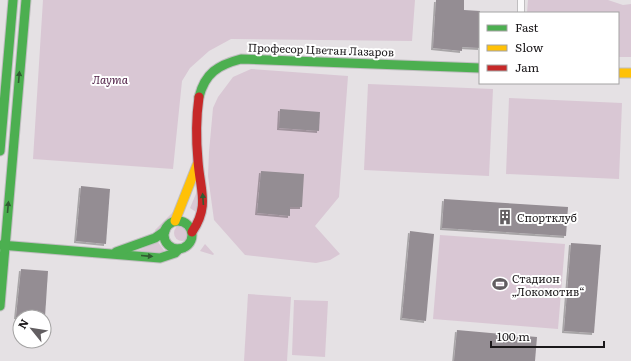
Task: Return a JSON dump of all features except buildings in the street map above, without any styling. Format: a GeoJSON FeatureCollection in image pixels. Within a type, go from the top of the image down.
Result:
{"type":"FeatureCollection","features":[{"type":"Feature","properties":{"kind":"street"},"geometry":{"type":"LineString","coordinates":[[0,151],[13,0]]}},
{"type":"Feature","properties":{"kind":"street"},"geometry":{"type":"LineString","coordinates":[[0,306],[2,245],[26,0]]}},
{"type":"Feature","properties":{"kind":"street"},"geometry":{"type":"LineString","coordinates":[[521,0],[521,12]]}},
{"type":"Feature","properties":{"kind":"street","name":"Професор Цветан Лазаров"},"geometry":{"type":"LineString","coordinates":[[192,232],[199,220],[203,206],[198,164],[196,120],[197,102],[201,87],[208,76],[218,67],[229,61],[241,59],[479,68]]}},
{"type":"Feature","properties":{"kind":"street"},"geometry":{"type":"LineString","coordinates":[[619,73],[631,74]]}},
{"type":"Feature","properties":{"kind":"street","name":"Професор Цветан Лазаров"},"geometry":{"type":"LineString","coordinates":[[174,221],[181,208],[198,164]]}},
{"type":"Feature","properties":{"kind":"street"},"geometry":{"type":"LineString","coordinates":[[2,245],[160,258],[175,253],[188,244],[192,237],[192,232],[188,225],[178,221],[174,221],[168,225],[164,236],[168,244],[179,249]]}},
{"type":"Feature","properties":{"kind":"street"},"geometry":{"type":"LineString","coordinates":[[112,253],[155,238],[165,231]]}},
{"type":"Feature","properties":{"kind":"green space","name":"Лаута"},"geometry":{"type":"Polygon","coordinates":[[[43,0],[415,0],[412,41],[231,39],[209,51],[190,68],[182,81],[173,169],[33,159],[43,0]]]}},
{"type":"Feature","properties":{"kind":"green space"},"geometry":{"type":"Polygon","coordinates":[[[528,0],[608,0],[623,5],[631,4],[631,57],[619,57],[619,12],[527,12],[528,0]]]}},
{"type":"Feature","properties":{"kind":"green space"},"geometry":{"type":"Polygon","coordinates":[[[251,69],[348,76],[339,197],[315,226],[340,254],[330,260],[316,263],[245,255],[214,220],[208,176],[213,108],[218,97],[233,77],[251,69]]]}},
{"type":"Feature","properties":{"kind":"green space"},"geometry":{"type":"Polygon","coordinates":[[[368,84],[493,89],[489,176],[364,170],[368,84]]]}},
{"type":"Feature","properties":{"kind":"green space"},"geometry":{"type":"Polygon","coordinates":[[[509,98],[622,103],[619,179],[506,174],[509,98]]]}},
{"type":"Feature","properties":{"kind":"green space"},"geometry":{"type":"Polygon","coordinates":[[[198,189],[199,214],[190,208],[198,189]]]}},
{"type":"Feature","properties":{"kind":"green space"},"geometry":{"type":"Polygon","coordinates":[[[176,209],[179,209],[167,223],[156,232],[155,230],[176,209]]]}},
{"type":"Feature","properties":{"kind":"green space"},"geometry":{"type":"Polygon","coordinates":[[[179,225],[185,225],[190,230],[188,239],[185,241],[179,241],[174,236],[174,230],[179,225]]]}},
{"type":"Feature","properties":{"kind":"green space"},"geometry":{"type":"Polygon","coordinates":[[[440,235],[565,244],[558,329],[433,319],[440,235]]]}},
{"type":"Feature","properties":{"kind":"green space"},"geometry":{"type":"Polygon","coordinates":[[[158,242],[166,253],[139,253],[137,251],[158,242]]]}},
{"type":"Feature","properties":{"kind":"green space"},"geometry":{"type":"Polygon","coordinates":[[[205,244],[214,254],[213,255],[200,251],[205,244]]]}},
{"type":"Feature","properties":{"kind":"green space"},"geometry":{"type":"Polygon","coordinates":[[[248,294],[291,297],[287,361],[244,361],[248,294]]]}},
{"type":"Feature","properties":{"kind":"green space"},"geometry":{"type":"Polygon","coordinates":[[[294,300],[328,301],[325,357],[292,355],[294,300]]]}},
{"type":"Feature","properties":{"kind":"traffic: fast"},"geometry":{"type":"LineString","coordinates":[[0,151],[13,0]]}},
{"type":"Feature","properties":{"kind":"traffic: fast"},"geometry":{"type":"LineString","coordinates":[[0,306],[26,0]]}},
{"type":"Feature","properties":{"kind":"traffic: fast"},"geometry":{"type":"LineString","coordinates":[[199,97],[205,82],[214,71],[219,67],[241,59],[479,68]]}},
{"type":"Feature","properties":{"kind":"traffic: fast"},"geometry":{"type":"LineString","coordinates":[[178,221],[188,225],[192,235],[188,245],[178,249],[168,245],[164,235],[168,225],[178,221]]}},
{"type":"Feature","properties":{"kind":"traffic: fast"},"geometry":{"type":"LineString","coordinates":[[116,252],[155,238],[165,231]]}},
{"type":"Feature","properties":{"kind":"traffic: fast"},"geometry":{"type":"LineString","coordinates":[[0,245],[160,258],[175,253],[179,249]]}},
{"type":"Feature","properties":{"kind":"traffic: slow"},"geometry":{"type":"LineString","coordinates":[[619,73],[631,73]]}},
{"type":"Feature","properties":{"kind":"traffic: slow"},"geometry":{"type":"LineString","coordinates":[[175,221],[197,165]]}},
{"type":"Feature","properties":{"kind":"traffic: jam"},"geometry":{"type":"LineString","coordinates":[[192,232],[198,223],[202,206],[202,189],[197,145],[199,97]]}},
{"type":"Feature","properties":{"kind":"place","name":"Спортклуб"},"geometry":{"type":"Point","coordinates":[505,217]}},
{"type":"Feature","properties":{"kind":"place","name":"Стадион „Локомотив“"},"geometry":{"type":"Point","coordinates":[500,284]}}]}
